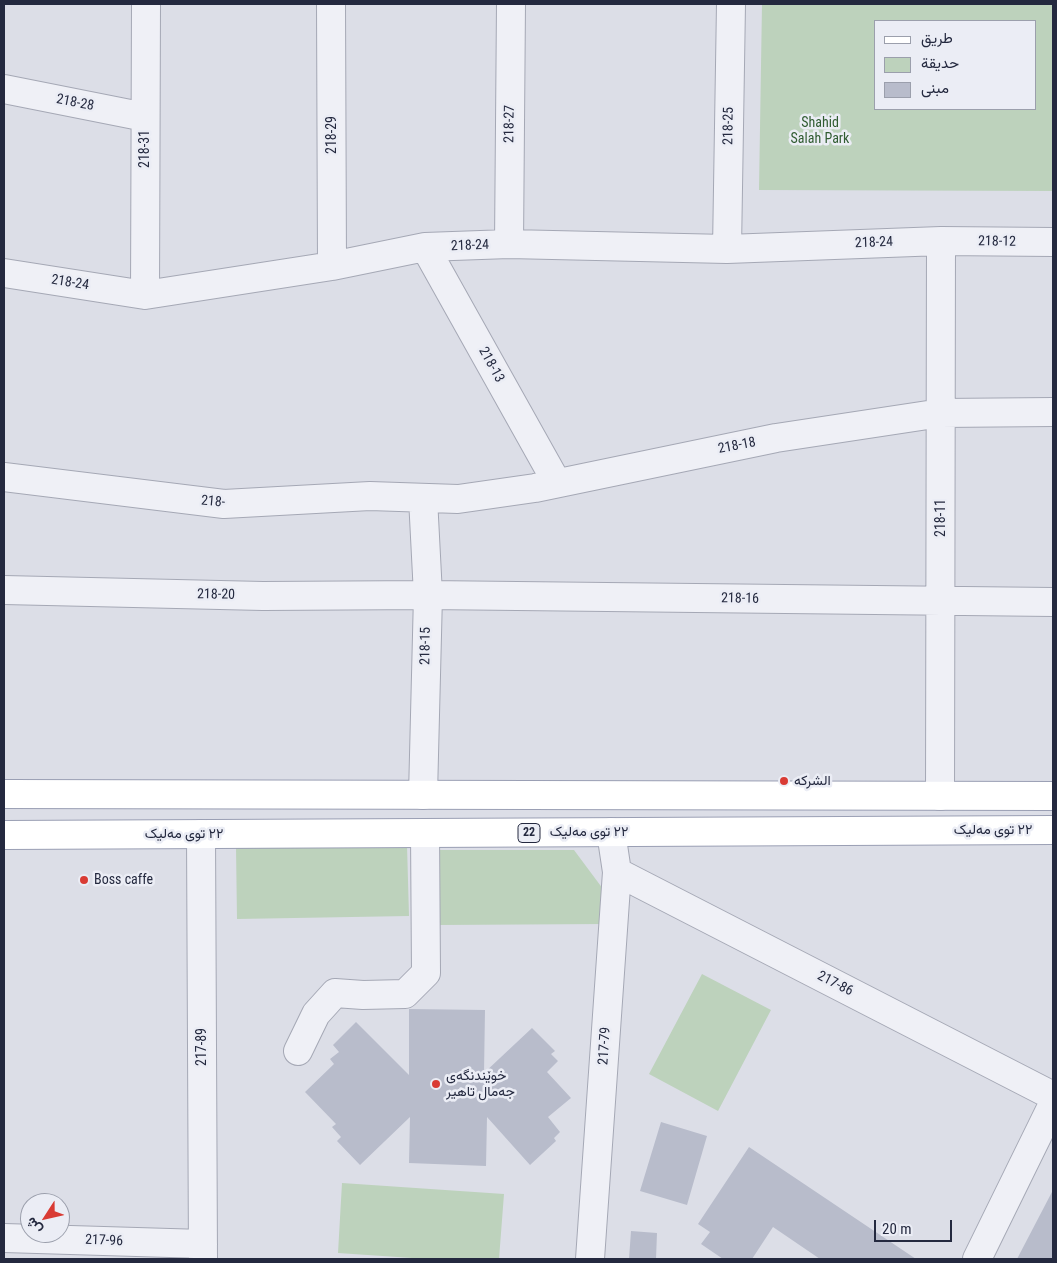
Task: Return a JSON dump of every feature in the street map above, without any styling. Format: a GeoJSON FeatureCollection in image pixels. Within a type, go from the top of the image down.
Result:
{"type":"FeatureCollection","features":[{"type":"Feature","properties":{"kind":"main road"},"geometry":{"type":"LineString","coordinates":[[4,794],[1053,796]]}},
{"type":"Feature","properties":{"kind":"main road","name":"٢٢ توی مەلیک"},"geometry":{"type":"LineString","coordinates":[[4,835],[1053,830]]}},
{"type":"Feature","properties":{"kind":"street","name":"218-31"},"geometry":{"type":"LineString","coordinates":[[145,295],[146,4]]}},
{"type":"Feature","properties":{"kind":"street","name":"218-29"},"geometry":{"type":"LineString","coordinates":[[331,4],[332,266]]}},
{"type":"Feature","properties":{"kind":"street","name":"218-27"},"geometry":{"type":"LineString","coordinates":[[509,244],[511,4]]}},
{"type":"Feature","properties":{"kind":"street","name":"218-25"},"geometry":{"type":"LineString","coordinates":[[727,249],[731,4]]}},
{"type":"Feature","properties":{"kind":"street","name":"218-28"},"geometry":{"type":"LineString","coordinates":[[4,89],[145,117]]}},
{"type":"Feature","properties":{"kind":"street","name":"218-24"},"geometry":{"type":"LineString","coordinates":[[4,273],[145,295],[332,266],[425,247],[509,244],[727,249],[941,241]]}},
{"type":"Feature","properties":{"kind":"street","name":"218-12"},"geometry":{"type":"LineString","coordinates":[[941,241],[1053,242]]}},
{"type":"Feature","properties":{"kind":"street","name":"218-11"},"geometry":{"type":"LineString","coordinates":[[940,796],[941,241]]}},
{"type":"Feature","properties":{"kind":"street","name":"218-13"},"geometry":{"type":"LineString","coordinates":[[425,247],[557,483]]}},
{"type":"Feature","properties":{"kind":"street","name":"218-18"},"geometry":{"type":"LineString","coordinates":[[423,498],[458,499],[535,488],[776,438],[941,413],[1053,412]]}},
{"type":"Feature","properties":{"kind":"street","name":"218-"},"geometry":{"type":"LineString","coordinates":[[4,477],[224,504],[370,496],[423,498]]}},
{"type":"Feature","properties":{"kind":"street","name":"218-15"},"geometry":{"type":"LineString","coordinates":[[423,498],[428,595],[423,795]]}},
{"type":"Feature","properties":{"kind":"street","name":"218-20"},"geometry":{"type":"LineString","coordinates":[[4,590],[263,596],[428,595]]}},
{"type":"Feature","properties":{"kind":"street","name":"218-16"},"geometry":{"type":"LineString","coordinates":[[428,595],[1053,602]]}},
{"type":"Feature","properties":{"kind":"street","name":"217-79"},"geometry":{"type":"LineString","coordinates":[[590,1259],[617,872],[611,832]]}},
{"type":"Feature","properties":{"kind":"street","name":"217-89"},"geometry":{"type":"LineString","coordinates":[[201,834],[203,1252]]}},
{"type":"Feature","properties":{"kind":"street"},"geometry":{"type":"LineString","coordinates":[[298,1051],[316,1014],[335,994],[405,994],[426,973],[425,834]]}},
{"type":"Feature","properties":{"kind":"street","name":"217-86"},"geometry":{"type":"LineString","coordinates":[[617,872],[1053,1096]]}},
{"type":"Feature","properties":{"kind":"street"},"geometry":{"type":"LineString","coordinates":[[977,1259],[1053,1104]]}},
{"type":"Feature","properties":{"kind":"street","name":"217-96"},"geometry":{"type":"LineString","coordinates":[[15,1245],[203,1252]]}},
{"type":"Feature","properties":{"kind":"green space","name":"Shahid Salah Park"},"geometry":{"type":"Polygon","coordinates":[[[762,4],[1053,4],[1053,191],[759,190],[762,4]]]}},
{"type":"Feature","properties":{"kind":"green space"},"geometry":{"type":"Polygon","coordinates":[[[407,845],[409,916],[237,919],[236,847],[407,845]]]}},
{"type":"Feature","properties":{"kind":"green space"},"geometry":{"type":"Polygon","coordinates":[[[438,850],[574,850],[606,893],[606,924],[439,925],[438,850]]]}},
{"type":"Feature","properties":{"kind":"green space"},"geometry":{"type":"Polygon","coordinates":[[[702,974],[771,1010],[718,1111],[649,1074],[702,974]]]}},
{"type":"Feature","properties":{"kind":"green space"},"geometry":{"type":"Polygon","coordinates":[[[342,1183],[504,1194],[499,1259],[427,1259],[338,1253],[342,1183]]]}},
{"type":"Feature","properties":{"kind":"building","name":"خوێندنگەی جەمال تاهیر"},"geometry":{"type":"Polygon","coordinates":[[[409,1009],[485,1010],[484,1073],[532,1028],[555,1051],[551,1054],[558,1061],[547,1072],[571,1098],[548,1117],[560,1132],[554,1138],[556,1141],[530,1165],[487,1117],[486,1166],[409,1163],[410,1117],[360,1165],[337,1141],[341,1137],[332,1127],[336,1124],[305,1092],[334,1064],[330,1059],[339,1052],[333,1045],[356,1022],[409,1075],[409,1009]]]}},
{"type":"Feature","properties":{"kind":"building"},"geometry":{"type":"Polygon","coordinates":[[[661,1122],[707,1136],[687,1205],[640,1191],[661,1122]]]}},
{"type":"Feature","properties":{"kind":"building"},"geometry":{"type":"Polygon","coordinates":[[[749,1147],[916,1259],[820,1259],[773,1227],[752,1259],[723,1259],[701,1244],[710,1232],[698,1224],[749,1147]]]}},
{"type":"Feature","properties":{"kind":"building"},"geometry":{"type":"Polygon","coordinates":[[[1053,1190],[1053,1259],[1017,1259],[1053,1190]]]}},
{"type":"Feature","properties":{"kind":"building"},"geometry":{"type":"Polygon","coordinates":[[[631,1231],[657,1233],[656,1259],[629,1259],[631,1231]]]}},
{"type":"Feature","properties":{"kind":"place","name":"الشركه"},"geometry":{"type":"Point","coordinates":[784,781]}},
{"type":"Feature","properties":{"kind":"place","name":"Boss caffe"},"geometry":{"type":"Point","coordinates":[84,880]}},
{"type":"Feature","properties":{"kind":"place","name":"خوێندنگەی جەمال تاهیر"},"geometry":{"type":"Point","coordinates":[436,1084]}}]}
